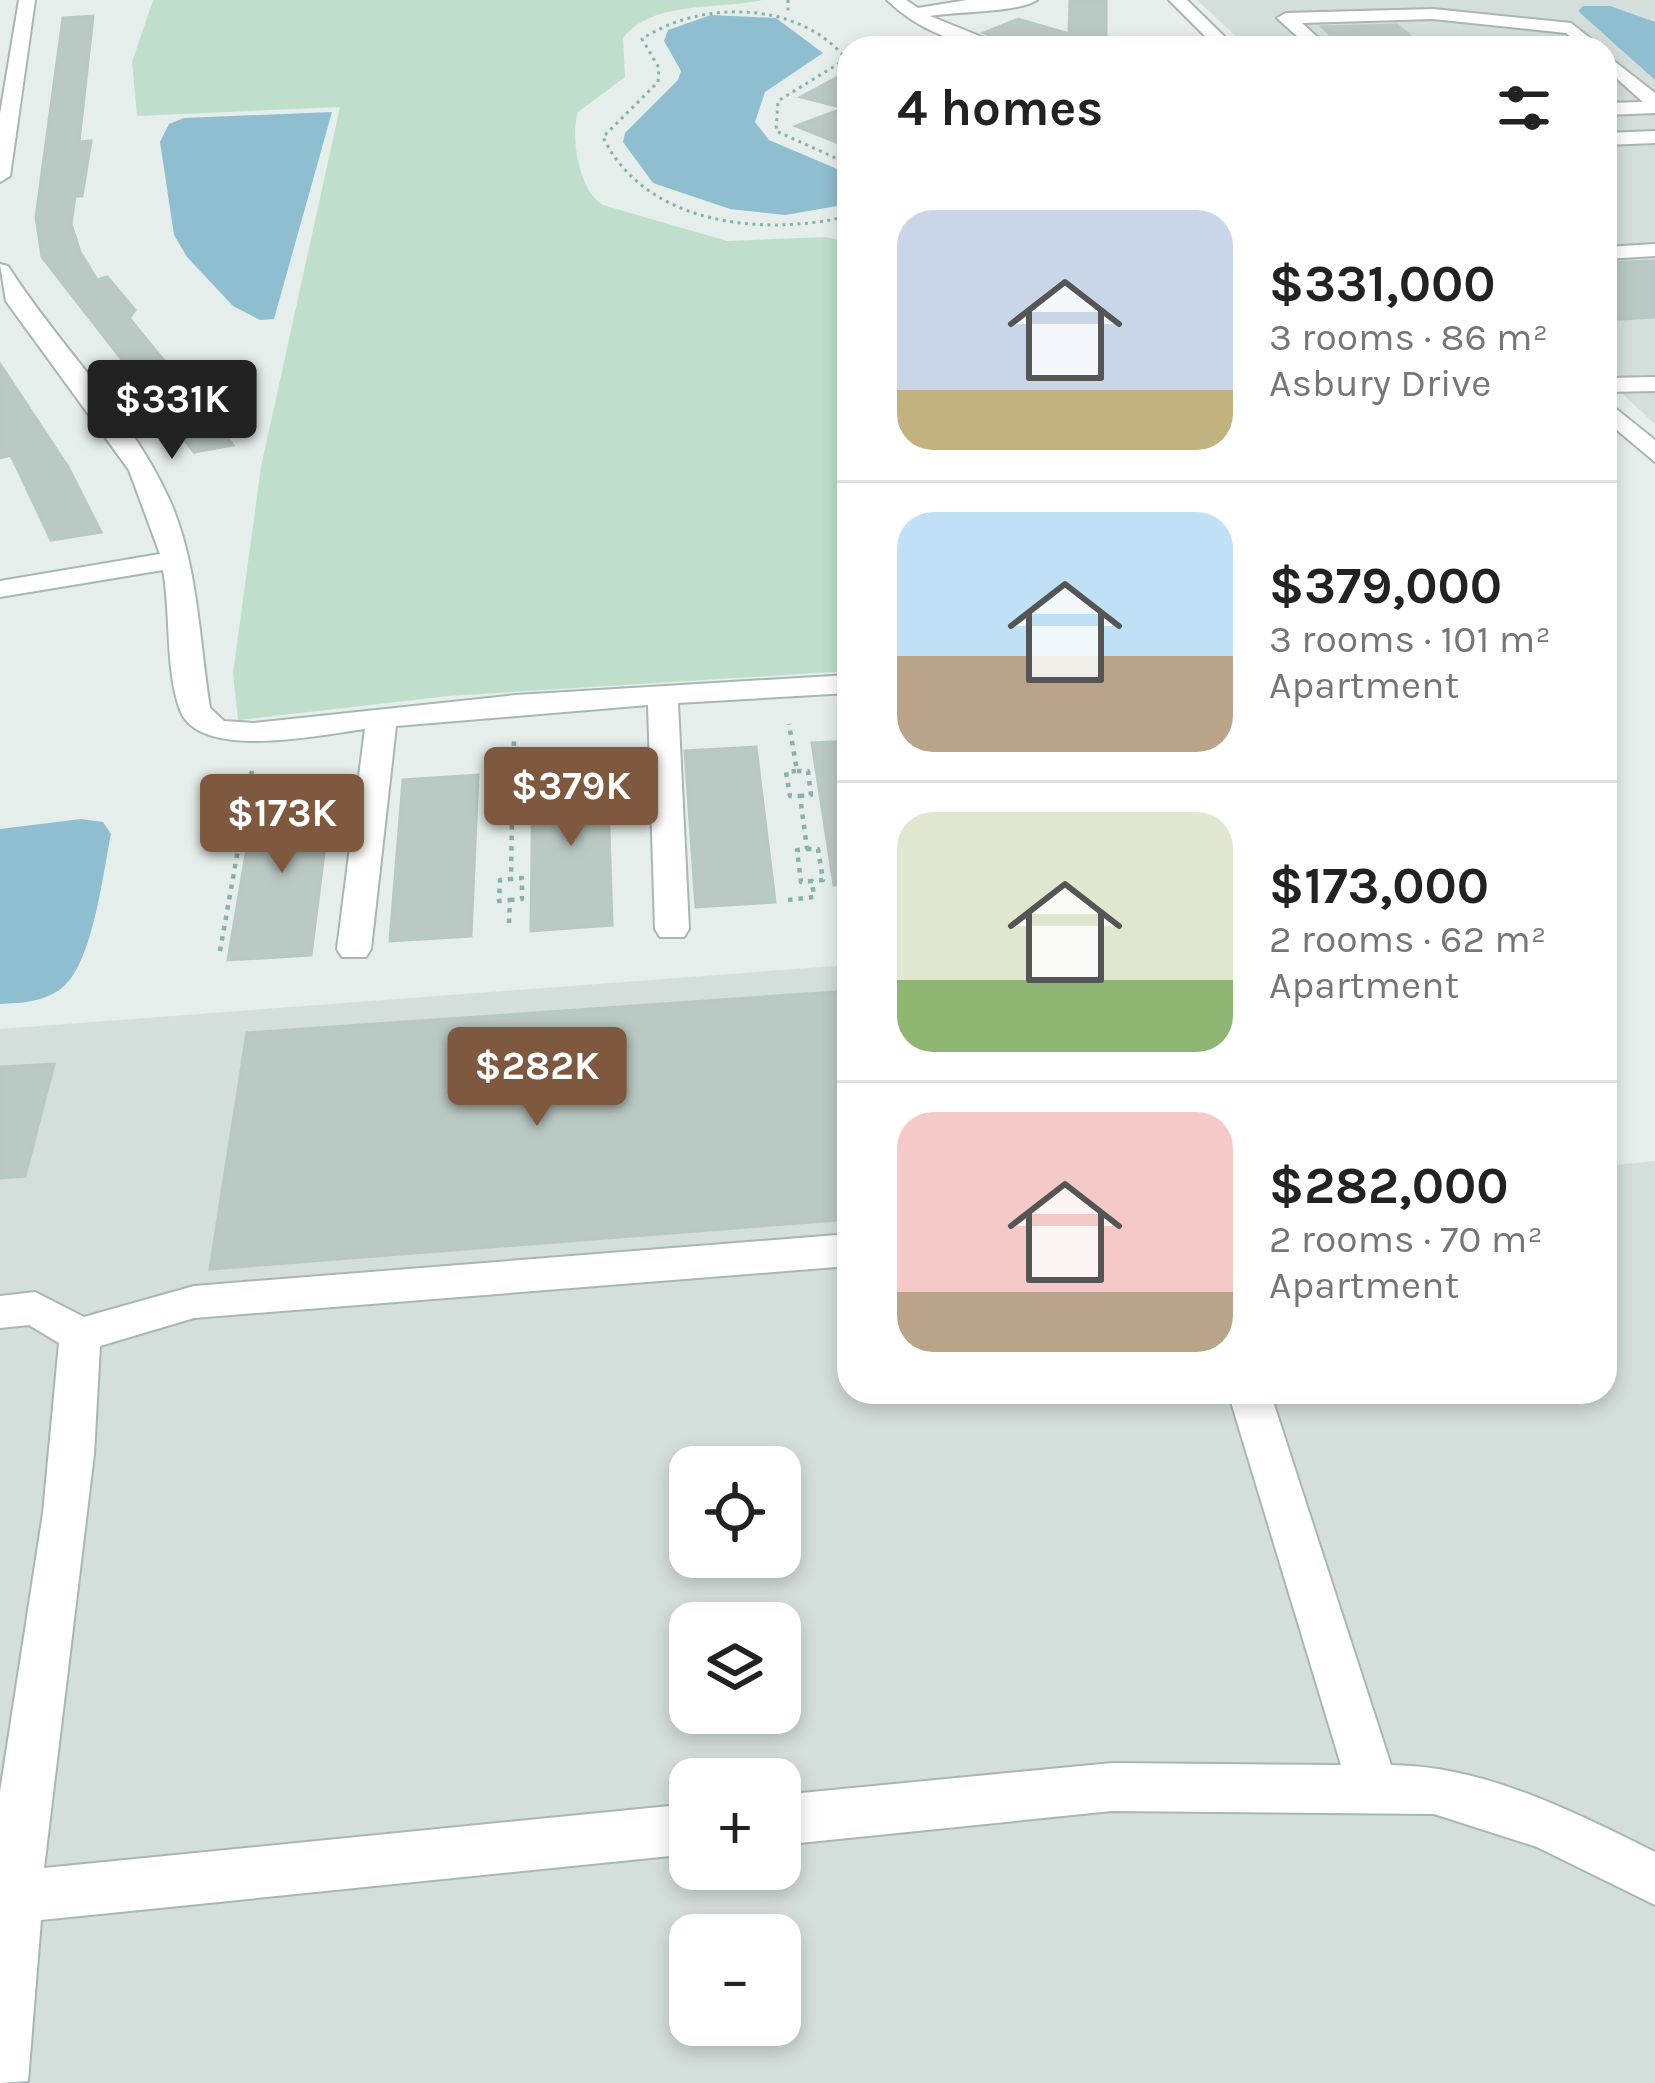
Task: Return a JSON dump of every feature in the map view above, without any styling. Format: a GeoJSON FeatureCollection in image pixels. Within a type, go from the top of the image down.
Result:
{"type":"FeatureCollection","features":[{"type":"Feature","properties":{"kind":"street"},"geometry":{"type":"LineString","coordinates":[[0,176],[27,0]]}},
{"type":"Feature","properties":{"kind":"street"},"geometry":{"type":"LineString","coordinates":[[903,7],[986,1],[1012,6],[1028,0]]}},
{"type":"Feature","properties":{"kind":"street"},"geometry":{"type":"LineString","coordinates":[[1177,0],[1214,36]]}},
{"type":"Feature","properties":{"kind":"street"},"geometry":{"type":"LineString","coordinates":[[903,7],[972,36]]}},
{"type":"Feature","properties":{"kind":"street"},"geometry":{"type":"LineString","coordinates":[[1306,36],[1286,18],[1433,14],[1482,23],[1571,28],[1580,36]]}},
{"type":"Feature","properties":{"kind":"street"},"geometry":{"type":"LineString","coordinates":[[1617,70],[1655,105]]}},
{"type":"Feature","properties":{"kind":"street"},"geometry":{"type":"LineString","coordinates":[[1617,108],[1655,105]]}},
{"type":"Feature","properties":{"kind":"street"},"geometry":{"type":"LineString","coordinates":[[1617,139],[1655,137]]}},
{"type":"Feature","properties":{"kind":"street"},"geometry":{"type":"LineString","coordinates":[[1617,252],[1655,250]]}},
{"type":"Feature","properties":{"kind":"street"},"geometry":{"type":"LineString","coordinates":[[1,277],[133,455],[157,501],[174,560],[195,711],[216,729],[253,732],[382,716],[837,685]]}},
{"type":"Feature","properties":{"kind":"street"},"geometry":{"type":"LineString","coordinates":[[1617,385],[1655,384]]}},
{"type":"Feature","properties":{"kind":"street"},"geometry":{"type":"LineString","coordinates":[[1617,418],[1655,454]]}},
{"type":"Feature","properties":{"kind":"street"},"geometry":{"type":"LineString","coordinates":[[0,589],[174,560]]}},
{"type":"Feature","properties":{"kind":"street"},"geometry":{"type":"LineString","coordinates":[[662,695],[672,929]]}},
{"type":"Feature","properties":{"kind":"street"},"geometry":{"type":"LineString","coordinates":[[353,949],[382,716]]}},
{"type":"Feature","properties":{"kind":"street"},"geometry":{"type":"LineString","coordinates":[[0,1312],[35,1308],[80,1335],[194,1302],[837,1251]]}},
{"type":"Feature","properties":{"kind":"street"},"geometry":{"type":"LineString","coordinates":[[0,2081],[13,2005],[22,1809],[79,1432],[80,1335]]}},
{"type":"Feature","properties":{"kind":"street"},"geometry":{"type":"LineString","coordinates":[[1253,1404],[1372,1788]]}},
{"type":"Feature","properties":{"kind":"street"},"geometry":{"type":"LineString","coordinates":[[801,1818],[1112,1787],[1434,1790],[1546,1825],[1655,1879]]}},
{"type":"Feature","properties":{"kind":"street"},"geometry":{"type":"LineString","coordinates":[[18,1896],[669,1831]]}},
{"type":"Feature","properties":{"kind":"path"},"geometry":{"type":"LineString","coordinates":[[788,0],[788,12]]}},
{"type":"Feature","properties":{"kind":"path"},"geometry":{"type":"LineString","coordinates":[[837,52],[788,12],[705,11],[656,24],[641,39],[659,68],[658,82],[607,131],[603,142],[635,188],[701,213],[774,225],[837,217]]}},
{"type":"Feature","properties":{"kind":"path"},"geometry":{"type":"LineString","coordinates":[[837,65],[778,101],[776,131],[837,159]]}},
{"type":"Feature","properties":{"kind":"path"},"geometry":{"type":"LineString","coordinates":[[789,724],[796,771]]}},
{"type":"Feature","properties":{"kind":"path"},"geometry":{"type":"LineString","coordinates":[[512,793],[514,741]]}},
{"type":"Feature","properties":{"kind":"path"},"geometry":{"type":"LineString","coordinates":[[220,951],[253,765]]}},
{"type":"Feature","properties":{"kind":"path"},"geometry":{"type":"LineString","coordinates":[[796,771],[808,771],[811,795],[790,796],[786,772],[796,771]]}},
{"type":"Feature","properties":{"kind":"path"},"geometry":{"type":"LineString","coordinates":[[512,793],[524,793],[523,816],[501,818],[502,794],[512,793]]}},
{"type":"Feature","properties":{"kind":"path"},"geometry":{"type":"LineString","coordinates":[[800,796],[807,849]]}},
{"type":"Feature","properties":{"kind":"path"},"geometry":{"type":"LineString","coordinates":[[509,923],[510,900],[522,899],[522,878],[511,879],[512,817]]}},
{"type":"Feature","properties":{"kind":"path"},"geometry":{"type":"LineString","coordinates":[[818,849],[823,880],[812,881],[801,882],[797,850],[818,849]]}},
{"type":"Feature","properties":{"kind":"path"},"geometry":{"type":"LineString","coordinates":[[788,900],[814,898],[812,881]]}},
{"type":"Feature","properties":{"kind":"shaded area"},"geometry":{"type":"Polygon","coordinates":[[[1197,0],[1655,0],[1655,424],[1617,389],[1617,36],[1236,36],[1197,0]]]}},
{"type":"Feature","properties":{"kind":"shaded area"},"geometry":{"type":"Polygon","coordinates":[[[837,966],[837,1404],[1617,1404],[1617,1165],[1655,1161],[1655,2083],[0,2083],[0,1029],[837,966]]]}},
{"type":"Feature","properties":{"kind":"green space"},"geometry":{"type":"Polygon","coordinates":[[[153,0],[762,0],[687,8],[636,26],[623,38],[625,77],[578,112],[576,149],[582,176],[603,205],[727,241],[837,239],[837,672],[449,696],[238,720],[233,673],[261,467],[340,107],[137,116],[132,62],[153,0]]]}},
{"type":"Feature","properties":{"kind":"water"},"geometry":{"type":"Polygon","coordinates":[[[1583,6],[1610,6],[1655,22],[1655,80],[1617,46],[1617,36],[1606,36],[1578,11],[1583,6]]]}},
{"type":"Feature","properties":{"kind":"water"},"geometry":{"type":"Polygon","coordinates":[[[711,15],[776,18],[823,53],[765,92],[755,122],[769,140],[837,169],[837,206],[785,215],[730,209],[653,183],[623,142],[625,133],[678,80],[681,71],[664,41],[668,30],[711,15]]]}},
{"type":"Feature","properties":{"kind":"water"},"geometry":{"type":"Polygon","coordinates":[[[332,112],[274,319],[260,320],[233,306],[187,257],[174,235],[160,142],[169,124],[184,118],[332,112]]]}},
{"type":"Feature","properties":{"kind":"water"},"geometry":{"type":"Polygon","coordinates":[[[81,819],[103,822],[111,834],[82,958],[63,987],[49,996],[0,1004],[0,829],[81,819]]]}},
{"type":"Feature","properties":{"kind":"building"},"geometry":{"type":"Polygon","coordinates":[[[1070,0],[1106,0],[1106,36],[984,33],[1018,19],[1069,34],[1070,0]]]}},
{"type":"Feature","properties":{"kind":"building"},"geometry":{"type":"Polygon","coordinates":[[[93,16],[79,142],[91,141],[82,196],[75,196],[71,224],[80,252],[97,280],[107,277],[135,310],[129,318],[233,445],[194,452],[42,257],[36,217],[63,18],[93,16]]]}},
{"type":"Feature","properties":{"kind":"building"},"geometry":{"type":"Polygon","coordinates":[[[1397,25],[1410,36],[1332,36],[1322,27],[1397,25]]]}},
{"type":"Feature","properties":{"kind":"building"},"geometry":{"type":"Polygon","coordinates":[[[837,78],[837,106],[801,97],[837,78]]]}},
{"type":"Feature","properties":{"kind":"building"},"geometry":{"type":"Polygon","coordinates":[[[837,111],[837,142],[796,126],[837,111]]]}},
{"type":"Feature","properties":{"kind":"building"},"geometry":{"type":"Polygon","coordinates":[[[1655,261],[1655,317],[1617,319],[1617,263],[1655,261]]]}},
{"type":"Feature","properties":{"kind":"building"},"geometry":{"type":"Polygon","coordinates":[[[0,364],[68,467],[101,532],[51,540],[11,455],[0,458],[0,364]]]}},
{"type":"Feature","properties":{"kind":"building"},"geometry":{"type":"Polygon","coordinates":[[[837,742],[837,885],[834,885],[812,743],[837,742]]]}},
{"type":"Feature","properties":{"kind":"building"},"geometry":{"type":"Polygon","coordinates":[[[756,747],[775,902],[696,907],[685,751],[756,747]]]}},
{"type":"Feature","properties":{"kind":"building"},"geometry":{"type":"Polygon","coordinates":[[[607,766],[612,925],[531,931],[533,771],[607,766]]]}},
{"type":"Feature","properties":{"kind":"building"},"geometry":{"type":"Polygon","coordinates":[[[478,775],[471,936],[390,941],[403,780],[478,775]]]}},
{"type":"Feature","properties":{"kind":"building"},"geometry":{"type":"Polygon","coordinates":[[[332,791],[311,955],[228,960],[256,795],[332,791]]]}},
{"type":"Feature","properties":{"kind":"building"},"geometry":{"type":"Polygon","coordinates":[[[837,992],[837,1220],[210,1269],[247,1033],[837,992]]]}},
{"type":"Feature","properties":{"kind":"building"},"geometry":{"type":"Polygon","coordinates":[[[54,1064],[25,1176],[0,1178],[0,1067],[54,1064]]]}}]}
